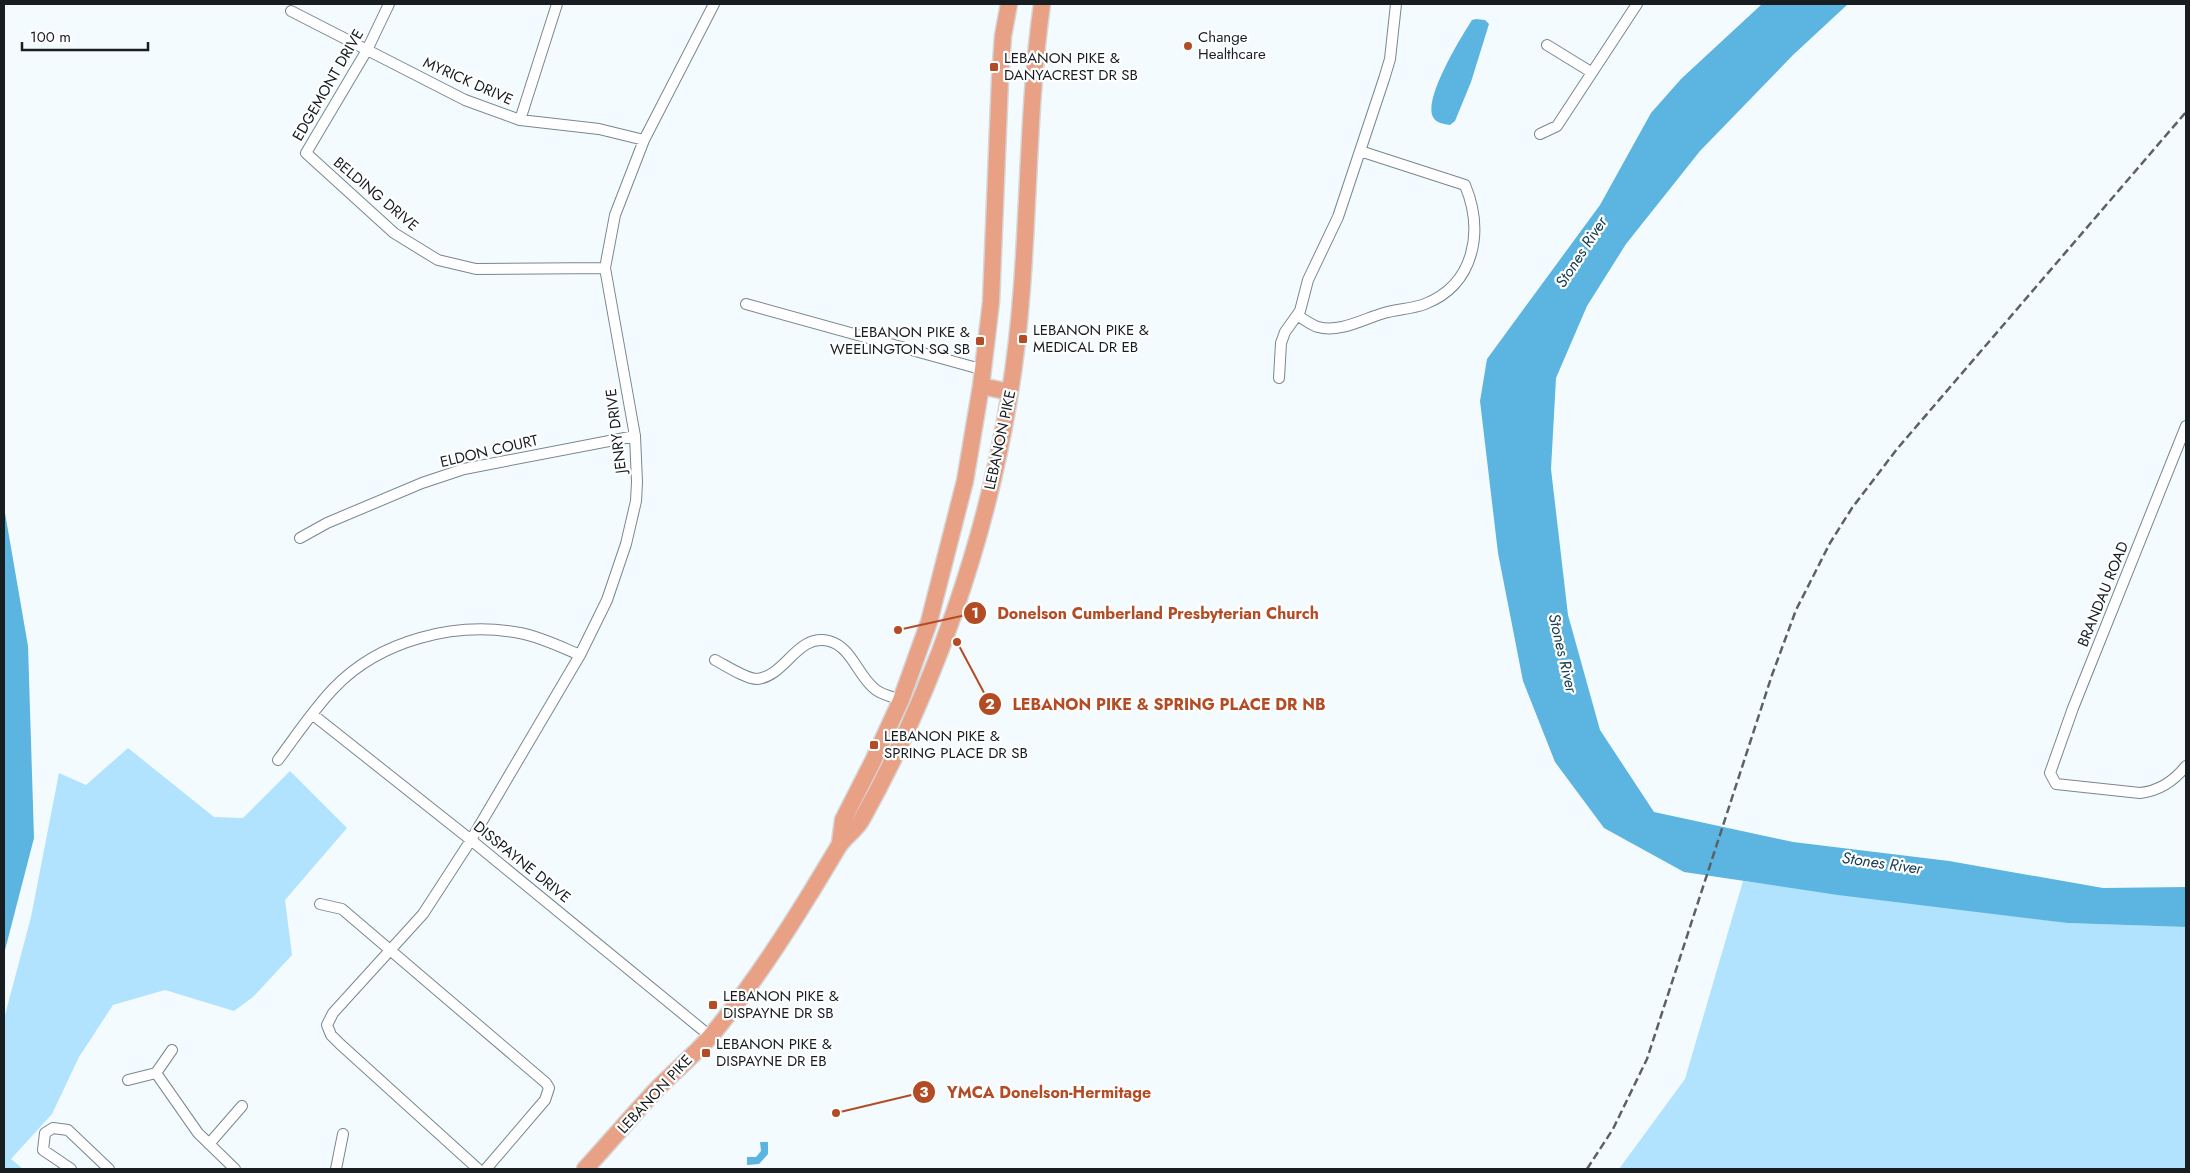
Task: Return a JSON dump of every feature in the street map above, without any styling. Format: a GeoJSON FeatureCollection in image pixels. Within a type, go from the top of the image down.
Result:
{"type":"FeatureCollection","features":[{"type":"Feature","properties":{"kind":"main road","name":"LEBANON PIKE"},"geometry":{"type":"LineString","coordinates":[[840,843],[843,820],[874,761],[901,700],[930,622],[965,481],[982,378],[991,302],[1003,44],[1009,4]]}},
{"type":"Feature","properties":{"kind":"main road","name":"LEBANON PIKE"},"geometry":{"type":"LineString","coordinates":[[585,1169],[659,1088],[685,1064],[710,1036],[768,957],[811,892],[840,843],[859,824],[889,769],[950,628],[992,484],[1010,392],[1017,335],[1034,72],[1042,4]]}},
{"type":"Feature","properties":{"kind":"main road"},"geometry":{"type":"LineString","coordinates":[[982,378],[1010,392]]}},
{"type":"Feature","properties":{"kind":"main road"},"geometry":{"type":"LineString","coordinates":[[938,590],[959,597]]}},
{"type":"Feature","properties":{"kind":"street","name":"EDGEMONT DRIVE"},"geometry":{"type":"LineString","coordinates":[[306,154],[367,50],[389,4]]}},
{"type":"Feature","properties":{"kind":"street"},"geometry":{"type":"LineString","coordinates":[[520,120],[557,4]]}},
{"type":"Feature","properties":{"kind":"street","name":"JENRY DRIVE"},"geometry":{"type":"LineString","coordinates":[[478,1169],[331,1035],[328,1025],[333,1013],[423,914],[471,840],[580,655],[607,600],[626,544],[636,501],[637,468],[635,436],[605,268],[615,215],[644,140],[714,4]]}},
{"type":"Feature","properties":{"kind":"street"},"geometry":{"type":"LineString","coordinates":[[1279,378],[1281,342],[1289,324],[1298,316],[1308,280],[1338,217],[1390,59],[1396,4]]}},
{"type":"Feature","properties":{"kind":"street"},"geometry":{"type":"LineString","coordinates":[[1540,134],[1557,126],[1638,4]]}},
{"type":"Feature","properties":{"kind":"street","name":"MYRICK DRIVE"},"geometry":{"type":"LineString","coordinates":[[291,11],[465,100],[520,120],[600,129],[644,140]]}},
{"type":"Feature","properties":{"kind":"street"},"geometry":{"type":"LineString","coordinates":[[1547,45],[1592,72]]}},
{"type":"Feature","properties":{"kind":"street"},"geometry":{"type":"LineString","coordinates":[[1298,316],[1317,326],[1330,328],[1425,304],[1451,288],[1468,263],[1475,238],[1475,220],[1465,185],[1360,151]]}},
{"type":"Feature","properties":{"kind":"street","name":"BELDING DRIVE"},"geometry":{"type":"LineString","coordinates":[[306,154],[394,233],[438,260],[476,269],[605,268]]}},
{"type":"Feature","properties":{"kind":"street"},"geometry":{"type":"LineString","coordinates":[[746,304],[982,378]]}},
{"type":"Feature","properties":{"kind":"street","name":"BRANDAU ROAD"},"geometry":{"type":"LineString","coordinates":[[2186,426],[2073,708],[2050,773],[2056,784],[2140,793],[2150,792],[2166,785],[2186,766]]}},
{"type":"Feature","properties":{"kind":"street","name":"ELDON COURT"},"geometry":{"type":"LineString","coordinates":[[300,538],[327,523],[422,483],[464,469],[635,436]]}},
{"type":"Feature","properties":{"kind":"street"},"geometry":{"type":"LineString","coordinates":[[278,760],[334,688],[374,657],[413,640],[445,632],[496,630],[520,633],[545,640],[580,655]]}},
{"type":"Feature","properties":{"kind":"street"},"geometry":{"type":"LineString","coordinates":[[715,660],[737,672],[756,679],[770,674],[808,643],[827,641],[835,643],[845,650],[861,675],[877,690],[901,700]]}},
{"type":"Feature","properties":{"kind":"street","name":"DISSPAYNE DRIVE"},"geometry":{"type":"LineString","coordinates":[[312,714],[471,840],[710,1036]]}},
{"type":"Feature","properties":{"kind":"street"},"geometry":{"type":"LineString","coordinates":[[320,904],[342,909],[549,1088],[545,1100],[486,1169]]}},
{"type":"Feature","properties":{"kind":"street"},"geometry":{"type":"LineString","coordinates":[[128,1080],[156,1073],[172,1050]]}},
{"type":"Feature","properties":{"kind":"street"},"geometry":{"type":"LineString","coordinates":[[156,1073],[181,1112],[209,1144],[235,1169]]}},
{"type":"Feature","properties":{"kind":"street"},"geometry":{"type":"LineString","coordinates":[[209,1144],[242,1106]]}},
{"type":"Feature","properties":{"kind":"street"},"geometry":{"type":"LineString","coordinates":[[71,1169],[43,1150],[45,1133],[53,1128],[68,1130],[109,1169]]}},
{"type":"Feature","properties":{"kind":"street"},"geometry":{"type":"LineString","coordinates":[[336,1169],[343,1134]]}},
{"type":"Feature","properties":{"kind":"shaded area"},"geometry":{"type":"Polygon","coordinates":[[[128,748],[214,817],[243,818],[290,771],[347,828],[285,900],[292,955],[253,997],[234,1011],[165,990],[113,1005],[79,1057],[52,1114],[11,1159],[23,1169],[4,1169],[4,1019],[31,917],[59,773],[86,785],[128,748]]]}},
{"type":"Feature","properties":{"kind":"shaded area"},"geometry":{"type":"Polygon","coordinates":[[[1743,881],[2067,923],[2186,927],[2186,1169],[1619,1169],[1685,1079],[1743,881]]]}},
{"type":"Feature","properties":{"kind":"water","name":"Stones River"},"geometry":{"type":"Polygon","coordinates":[[[1762,4],[1848,4],[1793,55],[1700,151],[1626,244],[1587,306],[1556,378],[1551,469],[1568,615],[1600,730],[1654,812],[1793,842],[1949,861],[2103,888],[2186,887],[2186,927],[2067,923],[1838,895],[1684,872],[1604,828],[1555,762],[1523,681],[1498,553],[1480,401],[1487,359],[1600,205],[1651,113],[1681,79],[1762,4]]]}},
{"type":"Feature","properties":{"kind":"water"},"geometry":{"type":"Polygon","coordinates":[[[1472,20],[1485,20],[1489,24],[1471,82],[1455,121],[1450,125],[1440,123],[1433,117],[1431,108],[1433,97],[1445,68],[1460,40],[1472,20]]]}},
{"type":"Feature","properties":{"kind":"water"},"geometry":{"type":"Polygon","coordinates":[[[4,507],[28,646],[34,838],[4,954],[4,507]]]}},
{"type":"Feature","properties":{"kind":"water"},"geometry":{"type":"Polygon","coordinates":[[[760,1142],[768,1142],[768,1154],[759,1164],[747,1165],[747,1157],[756,1157],[761,1151],[760,1142]]]}},
{"type":"Feature","properties":{"kind":"railway"},"geometry":{"type":"LineString","coordinates":[[1587,1169],[1613,1129],[1647,1059],[1772,675],[1796,610],[1830,543],[1852,508],[1897,449],[2186,112]]}},
{"type":"Feature","properties":{"kind":"place","name":"Change Healthcare"},"geometry":{"type":"Point","coordinates":[1188,46]}},
{"type":"Feature","properties":{"kind":"place","name":"LEBANON PIKE & DANYACREST DR SB"},"geometry":{"type":"Point","coordinates":[994,67]}},
{"type":"Feature","properties":{"kind":"place","name":"LEBANON PIKE & MEDICAL DR EB"},"geometry":{"type":"Point","coordinates":[1023,339]}},
{"type":"Feature","properties":{"kind":"place","name":"LEBANON PIKE & WEELINGTON SQ SB"},"geometry":{"type":"Point","coordinates":[980,341]}},
{"type":"Feature","properties":{"kind":"place","name":"Donelson Cumberland Presbyterian Church"},"geometry":{"type":"Point","coordinates":[898,630]}},
{"type":"Feature","properties":{"kind":"place","name":"LEBANON PIKE & SPRING PLACE DR NB"},"geometry":{"type":"Point","coordinates":[957,642]}},
{"type":"Feature","properties":{"kind":"place","name":"LEBANON PIKE & SPRING PLACE DR SB"},"geometry":{"type":"Point","coordinates":[874,745]}},
{"type":"Feature","properties":{"kind":"place","name":"LEBANON PIKE & DISPAYNE DR SB"},"geometry":{"type":"Point","coordinates":[713,1005]}},
{"type":"Feature","properties":{"kind":"place","name":"LEBANON PIKE & DISPAYNE DR EB"},"geometry":{"type":"Point","coordinates":[706,1053]}},
{"type":"Feature","properties":{"kind":"place","name":"YMCA Donelson-Hermitage"},"geometry":{"type":"Point","coordinates":[836,1113]}}]}
